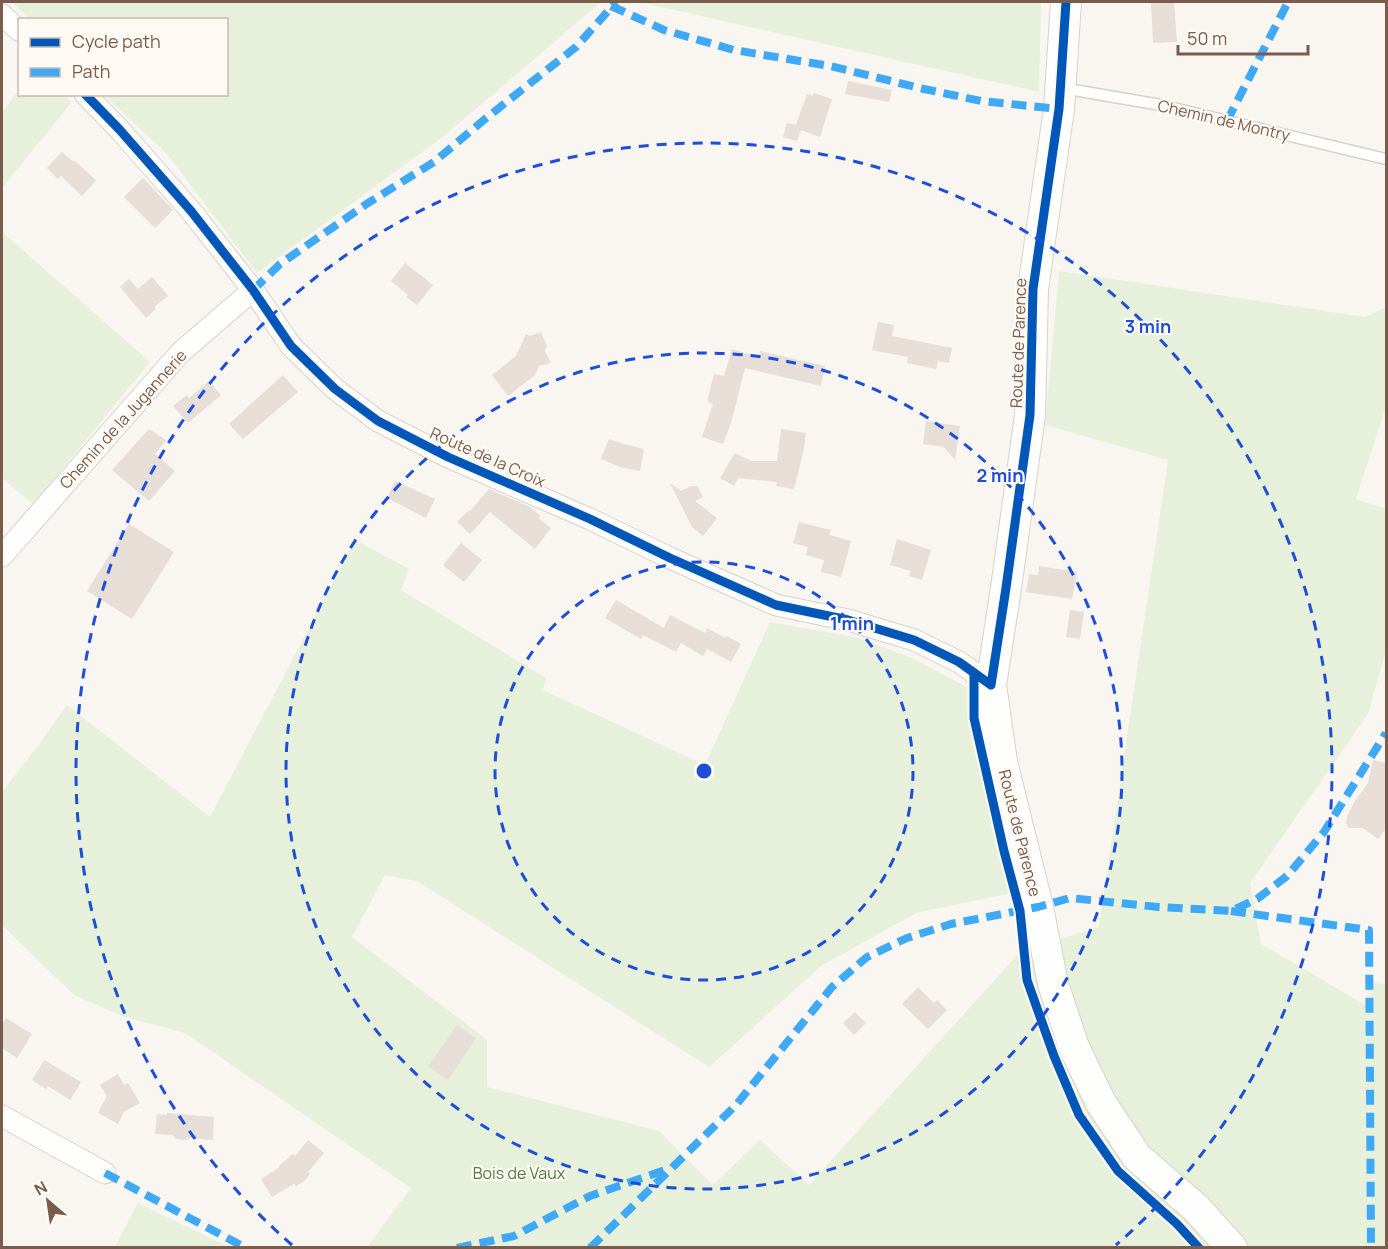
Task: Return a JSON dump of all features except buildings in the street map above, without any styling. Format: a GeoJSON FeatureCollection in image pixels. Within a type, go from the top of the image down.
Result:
{"type":"FeatureCollection","features":[{"type":"Feature","properties":{"kind":"street","name":"Route de Parence"},"geometry":{"type":"LineString","coordinates":[[1066,2],[1051,173],[1033,289],[1030,415],[990,685],[1002,762],[1038,907],[1053,984],[1074,1047],[1101,1103],[1137,1157],[1196,1208],[1232,1248]]}},
{"type":"Feature","properties":{"kind":"street"},"geometry":{"type":"LineString","coordinates":[[2,15],[18,29]]}},
{"type":"Feature","properties":{"kind":"street","name":"Route de la Croix"},"geometry":{"type":"LineString","coordinates":[[87,96],[191,211],[253,290],[291,346],[335,389],[378,421],[448,457],[776,604],[848,620],[914,640],[959,662],[990,685]]}},
{"type":"Feature","properties":{"kind":"street","name":"Chemin de la Jugannerie"},"geometry":{"type":"LineString","coordinates":[[2,556],[180,352],[253,290]]}},
{"type":"Feature","properties":{"kind":"street"},"geometry":{"type":"LineString","coordinates":[[2,1116],[105,1173]]}},
{"type":"Feature","properties":{"kind":"lane","name":"Chemin de Montry"},"geometry":{"type":"LineString","coordinates":[[1060,87],[1161,105],[1386,159]]}},
{"type":"Feature","properties":{"kind":"green space"},"geometry":{"type":"Polygon","coordinates":[[[12,2],[601,2],[444,136],[257,273],[168,155],[105,96],[228,96],[228,18],[28,18],[12,2]]]}},
{"type":"Feature","properties":{"kind":"green space"},"geometry":{"type":"Polygon","coordinates":[[[639,2],[1041,2],[1039,92],[639,2]]]}},
{"type":"Feature","properties":{"kind":"green space"},"geometry":{"type":"Polygon","coordinates":[[[18,91],[18,96],[66,96],[71,103],[2,188],[2,112],[18,91]]]}},
{"type":"Feature","properties":{"kind":"green space"},"geometry":{"type":"Polygon","coordinates":[[[2,232],[150,362],[33,504],[2,478],[2,232]]]}},
{"type":"Feature","properties":{"kind":"green space","name":"Bois de Vaux"},"geometry":{"type":"Polygon","coordinates":[[[1059,271],[1365,317],[1386,307],[1386,406],[1356,499],[1386,509],[1386,650],[1368,714],[1250,883],[1261,944],[1367,1006],[1374,983],[1386,984],[1386,1247],[367,1247],[411,1188],[185,1033],[122,1016],[74,995],[2,925],[2,792],[67,705],[210,817],[355,540],[409,569],[401,590],[546,678],[543,690],[705,765],[770,622],[859,638],[914,659],[972,690],[1016,892],[916,913],[821,966],[709,1067],[417,881],[385,875],[352,937],[487,1040],[487,1087],[659,1131],[713,1185],[760,1140],[809,1185],[1021,951],[1099,927],[1168,460],[1045,425],[1059,271]]]}},
{"type":"Feature","properties":{"kind":"green space"},"geometry":{"type":"Polygon","coordinates":[[[138,1203],[229,1247],[115,1247],[138,1203]]]}},
{"type":"Feature","properties":{"kind":"marked path"},"geometry":{"type":"LineString","coordinates":[[253,290],[280,264],[368,203],[434,162],[576,47],[616,2]]}},
{"type":"Feature","properties":{"kind":"marked path"},"geometry":{"type":"LineString","coordinates":[[1227,121],[1288,2]]}},
{"type":"Feature","properties":{"kind":"marked path"},"geometry":{"type":"LineString","coordinates":[[611,6],[664,30],[734,50],[830,66],[981,101],[1059,109]]}},
{"type":"Feature","properties":{"kind":"marked path"},"geometry":{"type":"LineString","coordinates":[[590,1248],[736,1105],[832,987],[867,957],[907,938],[951,924],[1038,907],[1070,898],[1158,907],[1231,911],[1257,899],[1287,876],[1324,832],[1386,733]]}},
{"type":"Feature","properties":{"kind":"marked path"},"geometry":{"type":"LineString","coordinates":[[1231,911],[1369,930],[1371,1248]]}},
{"type":"Feature","properties":{"kind":"marked path"},"geometry":{"type":"LineString","coordinates":[[457,1248],[514,1236],[590,1196],[668,1169]]}},
{"type":"Feature","properties":{"kind":"marked path"},"geometry":{"type":"LineString","coordinates":[[105,1173],[246,1248]]}},
{"type":"Feature","properties":{"kind":"cycle path"},"geometry":{"type":"LineString","coordinates":[[87,96],[191,211],[253,290],[291,346],[335,389],[378,421],[448,457],[590,519],[670,558],[776,605],[848,620],[914,640],[959,662],[991,685],[1030,415],[1033,289],[1059,109],[1066,2]]}},
{"type":"Feature","properties":{"kind":"cycle path"},"geometry":{"type":"LineString","coordinates":[[974,673],[974,718],[1020,911],[1027,980],[1054,1056],[1079,1115],[1118,1171],[1177,1224],[1199,1248]]}}]}
